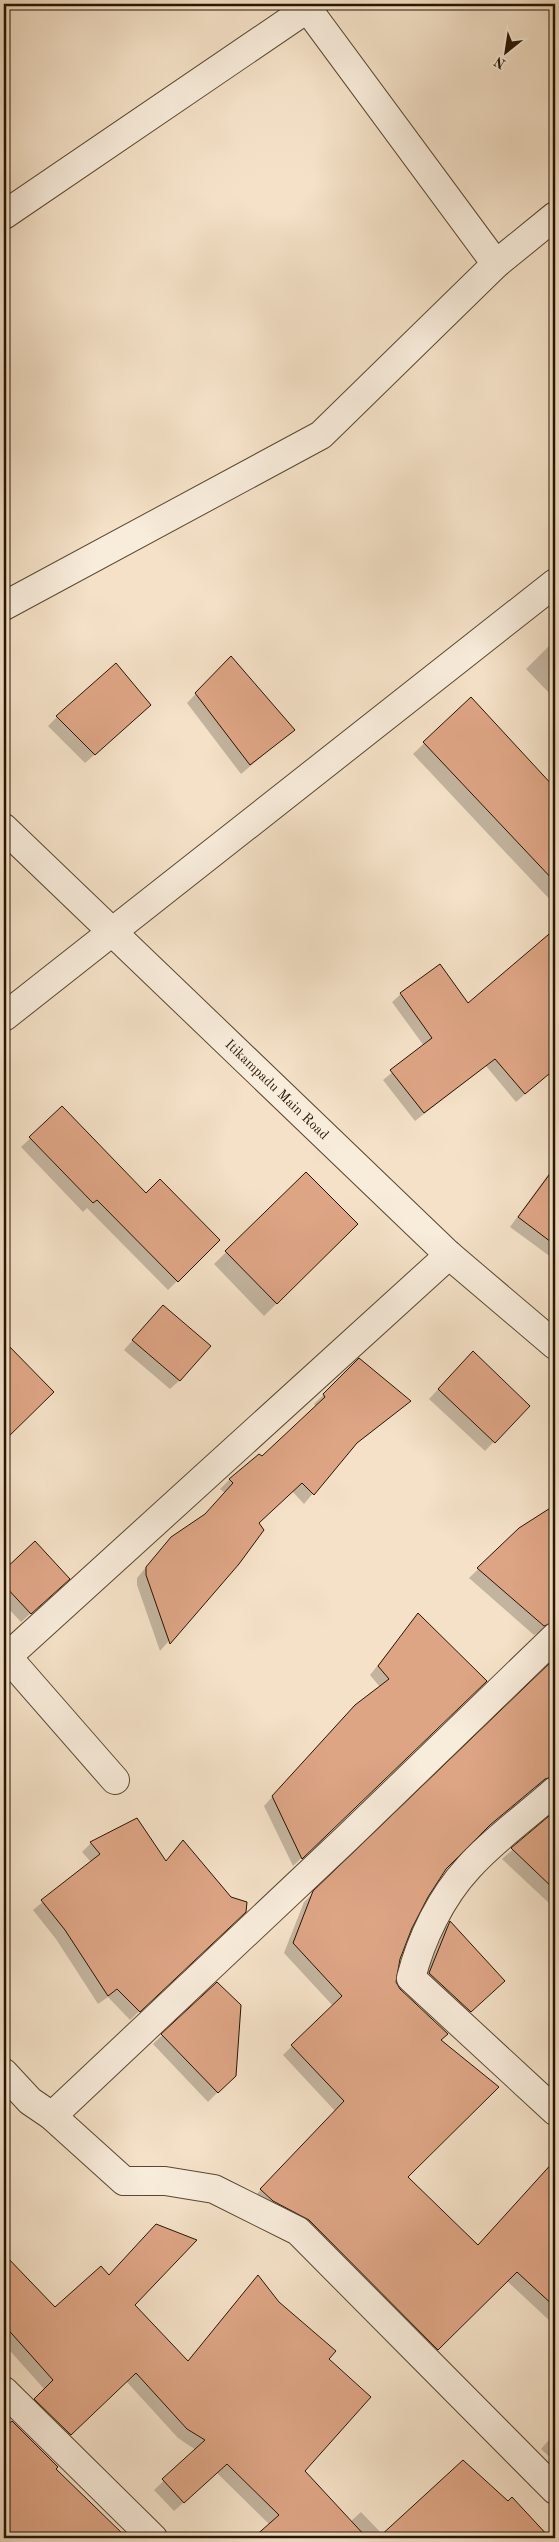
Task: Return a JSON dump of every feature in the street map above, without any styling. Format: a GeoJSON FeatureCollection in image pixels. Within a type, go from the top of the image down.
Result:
{"type":"FeatureCollection","features":[{"type":"Feature","properties":{"kind":"street"},"geometry":{"type":"LineString","coordinates":[[4,215],[309,5],[496,264]]}},
{"type":"Feature","properties":{"kind":"street"},"geometry":{"type":"LineString","coordinates":[[4,606],[322,435],[496,264],[555,216]]}},
{"type":"Feature","properties":{"kind":"street"},"geometry":{"type":"LineString","coordinates":[[4,1017],[111,930],[555,583]]}},
{"type":"Feature","properties":{"kind":"street","name":"Itikampadu Main Road"},"geometry":{"type":"LineString","coordinates":[[4,828],[449,1255],[555,1345]]}},
{"type":"Feature","properties":{"kind":"street"},"geometry":{"type":"LineString","coordinates":[[115,1780],[5,1655],[449,1255]]}},
{"type":"Feature","properties":{"kind":"street"},"geometry":{"type":"LineString","coordinates":[[52,2116],[347,1838],[555,1637]]}},
{"type":"Feature","properties":{"kind":"street"},"geometry":{"type":"LineString","coordinates":[[555,1791],[469,1867],[452,1890],[419,1947],[411,1978],[555,2110]]}},
{"type":"Feature","properties":{"kind":"street"},"geometry":{"type":"LineString","coordinates":[[4,2073],[30,2101],[52,2116],[124,2181],[164,2181],[214,2189],[298,2232],[555,2490]]}},
{"type":"Feature","properties":{"kind":"street"},"geometry":{"type":"LineString","coordinates":[[4,2391],[153,2538]]}},
{"type":"Feature","properties":{"kind":"building"},"geometry":{"type":"Polygon","coordinates":[[[231,656],[295,730],[250,765],[195,693],[231,656]]]}},
{"type":"Feature","properties":{"kind":"building"},"geometry":{"type":"Polygon","coordinates":[[[116,663],[151,705],[95,755],[56,716],[116,663]]]}},
{"type":"Feature","properties":{"kind":"building"},"geometry":{"type":"Polygon","coordinates":[[[471,697],[555,788],[555,882],[423,742],[471,697]]]}},
{"type":"Feature","properties":{"kind":"building"},"geometry":{"type":"Polygon","coordinates":[[[555,929],[555,1069],[525,1094],[495,1059],[424,1113],[390,1070],[432,1038],[400,993],[440,964],[468,1003],[555,929]]]}},
{"type":"Feature","properties":{"kind":"building"},"geometry":{"type":"Polygon","coordinates":[[[62,1106],[146,1193],[160,1179],[220,1240],[178,1282],[97,1200],[93,1203],[29,1137],[62,1106]]]}},
{"type":"Feature","properties":{"kind":"building"},"geometry":{"type":"Polygon","coordinates":[[[555,1167],[555,1245],[518,1217],[555,1167]]]}},
{"type":"Feature","properties":{"kind":"building"},"geometry":{"type":"Polygon","coordinates":[[[306,1172],[358,1224],[277,1304],[225,1251],[306,1172]]]}},
{"type":"Feature","properties":{"kind":"building"},"geometry":{"type":"Polygon","coordinates":[[[163,1305],[211,1346],[180,1381],[132,1340],[163,1305]]]}},
{"type":"Feature","properties":{"kind":"building"},"geometry":{"type":"Polygon","coordinates":[[[4,1341],[54,1392],[4,1441],[4,1341]]]}},
{"type":"Feature","properties":{"kind":"building"},"geometry":{"type":"Polygon","coordinates":[[[473,1351],[530,1406],[495,1443],[438,1389],[473,1351]]]}},
{"type":"Feature","properties":{"kind":"building"},"geometry":{"type":"Polygon","coordinates":[[[359,1358],[411,1401],[357,1443],[314,1495],[302,1483],[259,1523],[264,1530],[239,1564],[170,1644],[146,1575],[146,1567],[171,1537],[205,1514],[233,1483],[229,1479],[259,1454],[262,1456],[325,1397],[323,1394],[359,1358]]]}},
{"type":"Feature","properties":{"kind":"building"},"geometry":{"type":"Polygon","coordinates":[[[555,1505],[555,1622],[544,1626],[477,1568],[519,1528],[555,1505]]]}},
{"type":"Feature","properties":{"kind":"building"},"geometry":{"type":"Polygon","coordinates":[[[35,1541],[70,1579],[31,1614],[4,1585],[4,1570],[35,1541]]]}},
{"type":"Feature","properties":{"kind":"building"},"geometry":{"type":"Polygon","coordinates":[[[418,1613],[487,1681],[302,1859],[272,1796],[355,1705],[389,1679],[378,1666],[418,1613]]]}},
{"type":"Feature","properties":{"kind":"building"},"geometry":{"type":"Polygon","coordinates":[[[555,1658],[555,1776],[545,1779],[490,1825],[446,1869],[428,1897],[412,1928],[400,1959],[396,1982],[400,1989],[448,2034],[441,2040],[499,2087],[408,2177],[478,2245],[555,2160],[555,2307],[517,2272],[438,2350],[309,2220],[273,2201],[260,2189],[344,2101],[291,2045],[342,1996],[293,1943],[313,1891],[555,1658]]]}},
{"type":"Feature","properties":{"kind":"building"},"geometry":{"type":"Polygon","coordinates":[[[555,1811],[555,1890],[511,1848],[555,1811]]]}},
{"type":"Feature","properties":{"kind":"building"},"geometry":{"type":"Polygon","coordinates":[[[137,1818],[166,1861],[183,1840],[231,1897],[247,1902],[246,1912],[140,2012],[117,1989],[108,1996],[65,1930],[41,1900],[100,1854],[90,1842],[137,1818]]]}},
{"type":"Feature","properties":{"kind":"building"},"geometry":{"type":"Polygon","coordinates":[[[450,1921],[505,1981],[471,2012],[429,1973],[450,1921]]]}},
{"type":"Feature","properties":{"kind":"building"},"geometry":{"type":"Polygon","coordinates":[[[217,1982],[241,2005],[236,2076],[218,2093],[161,2034],[217,1982]]]}},
{"type":"Feature","properties":{"kind":"building"},"geometry":{"type":"Polygon","coordinates":[[[156,2224],[197,2240],[135,2305],[188,2361],[258,2275],[279,2302],[336,2351],[329,2359],[371,2397],[305,2471],[367,2538],[253,2538],[279,2515],[227,2464],[184,2503],[162,2479],[205,2440],[187,2429],[136,2373],[71,2435],[34,2399],[53,2380],[4,2325],[4,2254],[55,2307],[101,2266],[109,2275],[156,2224]]]}},
{"type":"Feature","properties":{"kind":"building"},"geometry":{"type":"Polygon","coordinates":[[[12,2421],[58,2467],[56,2469],[127,2538],[4,2538],[4,2428],[12,2421]]]}},
{"type":"Feature","properties":{"kind":"building"},"geometry":{"type":"Polygon","coordinates":[[[463,2460],[508,2501],[512,2497],[550,2538],[378,2538],[463,2460]]]}}]}
